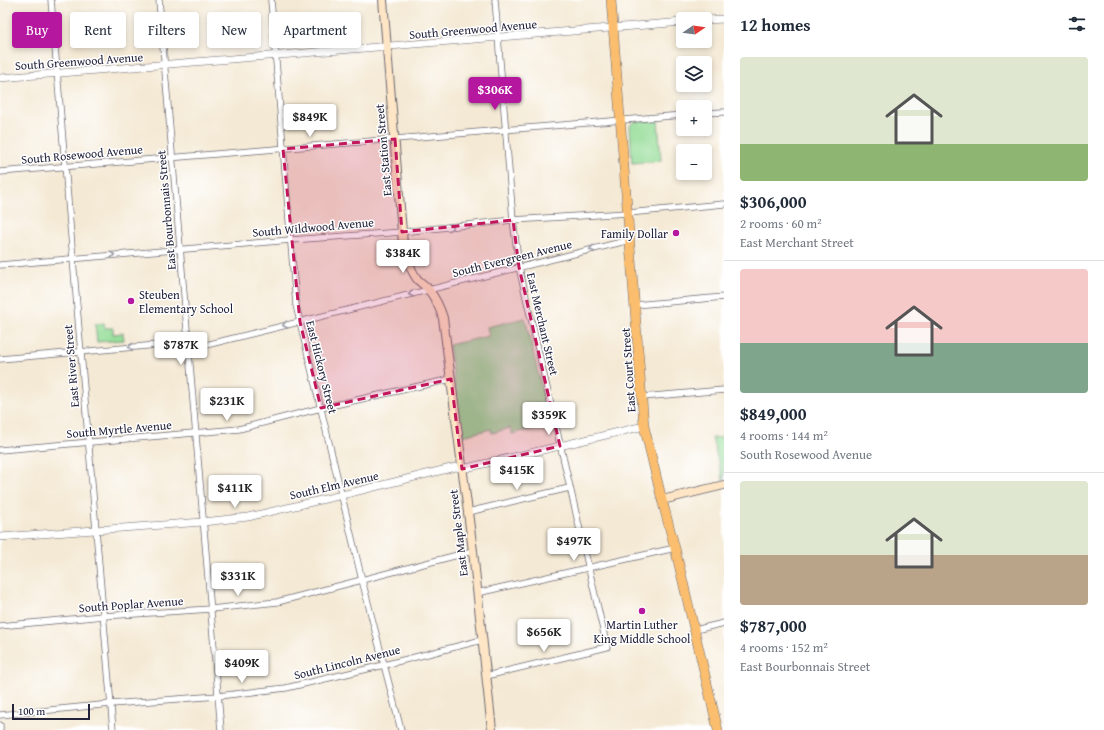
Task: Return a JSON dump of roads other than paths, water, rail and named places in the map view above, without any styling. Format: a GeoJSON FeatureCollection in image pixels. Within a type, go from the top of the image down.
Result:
{"type":"FeatureCollection","features":[{"type":"Feature","properties":{"kind":"main road","name":"East Station Street"},"geometry":{"type":"LineString","coordinates":[[383,0],[405,254],[417,279],[428,290]]}},
{"type":"Feature","properties":{"kind":"main road","name":"East Court Street"},"geometry":{"type":"LineString","coordinates":[[611,0],[644,426],[695,630],[718,730]]}},
{"type":"Feature","properties":{"kind":"main road","name":"East Maple Street"},"geometry":{"type":"LineString","coordinates":[[428,290],[440,308],[444,318],[473,551],[490,730]]}},
{"type":"Feature","properties":{"kind":"main road"},"geometry":{"type":"LineString","coordinates":[[662,500],[724,485]]}},
{"type":"Feature","properties":{"kind":"street","name":"East River Street"},"geometry":{"type":"LineString","coordinates":[[51,0],[113,730]]}},
{"type":"Feature","properties":{"kind":"street","name":"East Bourbonnais Street"},"geometry":{"type":"LineString","coordinates":[[159,0],[221,730]]}},
{"type":"Feature","properties":{"kind":"street","name":"East Hickory Street"},"geometry":{"type":"LineString","coordinates":[[271,0],[296,305],[362,580],[401,730]]}},
{"type":"Feature","properties":{"kind":"street","name":"East Merchant Street"},"geometry":{"type":"LineString","coordinates":[[486,676],[607,647],[519,267],[513,220],[495,0]]}},
{"type":"Feature","properties":{"kind":"street"},"geometry":{"type":"LineString","coordinates":[[712,20],[724,19]]}},
{"type":"Feature","properties":{"kind":"street","name":"South Greenwood Avenue"},"geometry":{"type":"LineString","coordinates":[[0,78],[165,66],[676,23]]}},
{"type":"Feature","properties":{"kind":"street"},"geometry":{"type":"LineString","coordinates":[[712,113],[724,112]]}},
{"type":"Feature","properties":{"kind":"street","name":"South Rosewood Avenue"},"geometry":{"type":"LineString","coordinates":[[0,172],[676,116]]}},
{"type":"Feature","properties":{"kind":"street","name":"South Wildwood Avenue"},"geometry":{"type":"LineString","coordinates":[[0,265],[402,232],[513,220],[628,213],[724,204]]}},
{"type":"Feature","properties":{"kind":"street","name":"South Evergreen Avenue"},"geometry":{"type":"LineString","coordinates":[[0,359],[180,343],[184,343],[188,347],[194,348],[630,240]]}},
{"type":"Feature","properties":{"kind":"street"},"geometry":{"type":"LineString","coordinates":[[635,305],[724,297]]}},
{"type":"Feature","properties":{"kind":"street","name":"South Myrtle Avenue"},"geometry":{"type":"LineString","coordinates":[[0,450],[239,429],[321,408],[451,379]]}},
{"type":"Feature","properties":{"kind":"street"},"geometry":{"type":"LineString","coordinates":[[642,397],[724,390]]}},
{"type":"Feature","properties":{"kind":"street","name":"South Elm Avenue"},"geometry":{"type":"LineString","coordinates":[[0,537],[203,522],[248,517],[451,468],[457,467],[462,469],[644,426]]}},
{"type":"Feature","properties":{"kind":"street"},"geometry":{"type":"LineString","coordinates":[[468,512],[569,488]]}},
{"type":"Feature","properties":{"kind":"street"},"geometry":{"type":"LineString","coordinates":[[477,593],[675,548]]}},
{"type":"Feature","properties":{"kind":"street","name":"South Poplar Avenue"},"geometry":{"type":"LineString","coordinates":[[0,626],[103,616],[211,609],[277,602],[473,551]]}},
{"type":"Feature","properties":{"kind":"street"},"geometry":{"type":"LineString","coordinates":[[695,630],[724,622]]}},
{"type":"Feature","properties":{"kind":"street","name":"South Lincoln Avenue"},"geometry":{"type":"LineString","coordinates":[[0,715],[111,704],[218,696],[286,688],[482,640]]}},
{"type":"Feature","properties":{"kind":"place","name":"Family Dollar"},"geometry":{"type":"Point","coordinates":[676,233]}},
{"type":"Feature","properties":{"kind":"place","name":"Steuben Elementary School"},"geometry":{"type":"Point","coordinates":[131,301]}},
{"type":"Feature","properties":{"kind":"place","name":"Martin Luther King Middle School"},"geometry":{"type":"Point","coordinates":[642,611]}}]}
